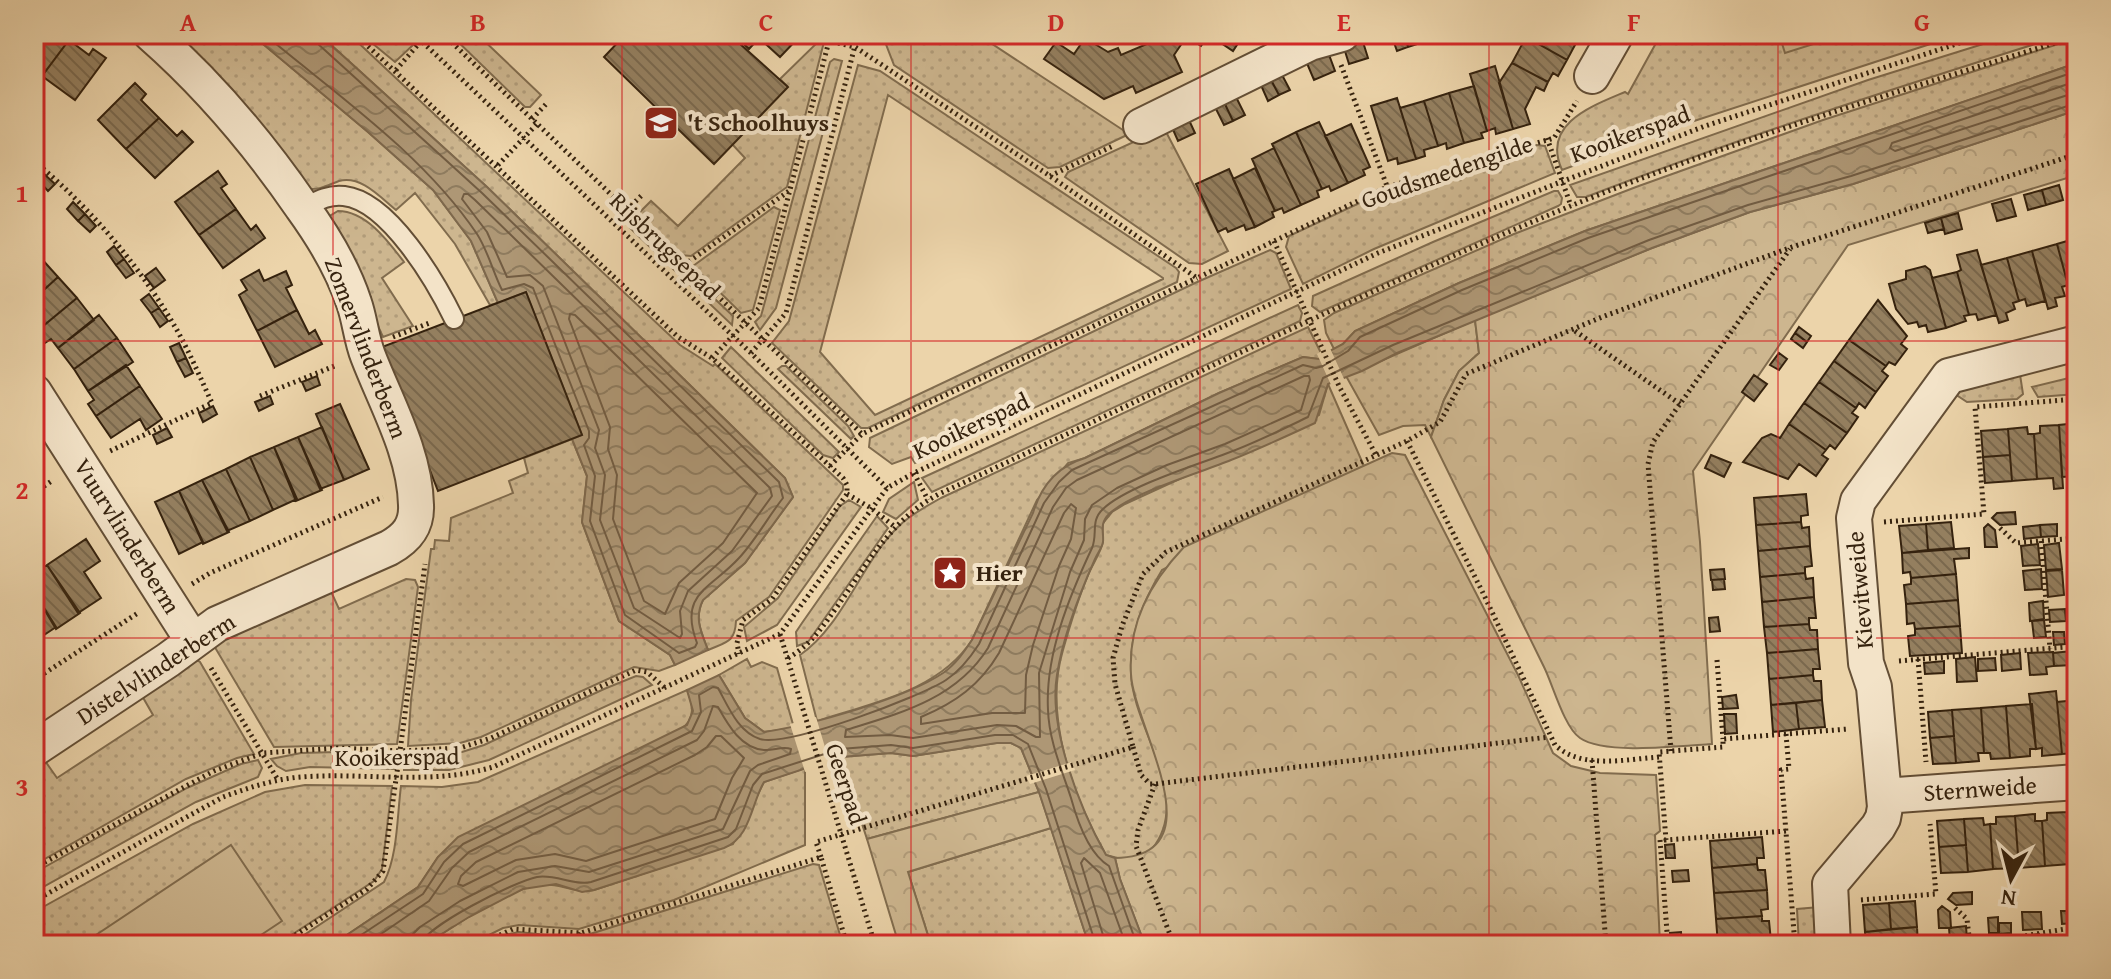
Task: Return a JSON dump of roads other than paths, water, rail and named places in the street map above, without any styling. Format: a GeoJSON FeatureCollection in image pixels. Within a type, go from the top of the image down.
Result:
{"type":"FeatureCollection","features":[{"type":"Feature","properties":{"kind":"street","name":"Zomervlinderberm"},"geometry":{"type":"LineString","coordinates":[[151,34],[221,102],[303,208],[379,345],[414,484],[416,506],[410,533]]}},
{"type":"Feature","properties":{"kind":"street"},"geometry":{"type":"LineString","coordinates":[[1592,76],[1616,34]]}},
{"type":"Feature","properties":{"kind":"street"},"geometry":{"type":"LineString","coordinates":[[1141,126],[1310,43],[1336,36]]}},
{"type":"Feature","properties":{"kind":"street","name":"Kievitweide"},"geometry":{"type":"LineString","coordinates":[[1833,945],[1830,884],[1883,818],[1884,796],[1874,687],[1866,663],[1855,525],[1858,501],[1949,376],[2077,343]]}},
{"type":"Feature","properties":{"kind":"street","name":"Vuurvlinderberm"},"geometry":{"type":"LineString","coordinates":[[34,392],[193,641]]}},
{"type":"Feature","properties":{"kind":"street","name":"Distelvlinderberm"},"geometry":{"type":"LineString","coordinates":[[34,749],[217,624],[389,548],[410,533]]}},
{"type":"Feature","properties":{"kind":"street","name":"Sternweide"},"geometry":{"type":"LineString","coordinates":[[1884,796],[2077,782]]}},
{"type":"Feature","properties":{"kind":"lane"},"geometry":{"type":"LineString","coordinates":[[303,208],[341,195],[366,204],[394,228],[417,257],[454,319]]}},
{"type":"Feature","properties":{"kind":"water"},"geometry":{"type":"Polygon","coordinates":[[[251,34],[319,34],[487,187],[785,478],[793,497],[745,563],[703,600],[699,619],[708,650],[675,665],[670,655],[619,621],[582,522],[587,476],[572,439],[582,435],[526,292],[498,303],[471,241],[433,190],[251,34]]]}},
{"type":"Feature","properties":{"kind":"water"},"geometry":{"type":"Polygon","coordinates":[[[2077,63],[2077,110],[1853,184],[1750,212],[1652,248],[1397,353],[1328,384],[1315,423],[1242,456],[1149,491],[1109,514],[1103,525],[1102,544],[1063,645],[1055,696],[1068,768],[1106,855],[1115,858],[1145,945],[1089,945],[1039,792],[1021,748],[1011,743],[997,743],[913,756],[891,753],[840,757],[764,782],[745,828],[733,843],[724,848],[594,890],[582,892],[556,884],[523,889],[424,945],[332,945],[418,887],[438,857],[458,837],[687,725],[693,711],[687,690],[719,675],[745,718],[764,732],[856,710],[905,692],[943,673],[956,662],[972,640],[1041,494],[1052,478],[1067,466],[1219,393],[1303,357],[1319,359],[1343,344],[1355,331],[1459,283],[1585,231],[2077,63]]]}},
{"type":"Feature","properties":{"kind":"place","name":"'t Schoolhuys"},"geometry":{"type":"Point","coordinates":[661,123]}},
{"type":"Feature","properties":{"kind":"place","name":"Hier"},"geometry":{"type":"Point","coordinates":[950,573]}}]}
